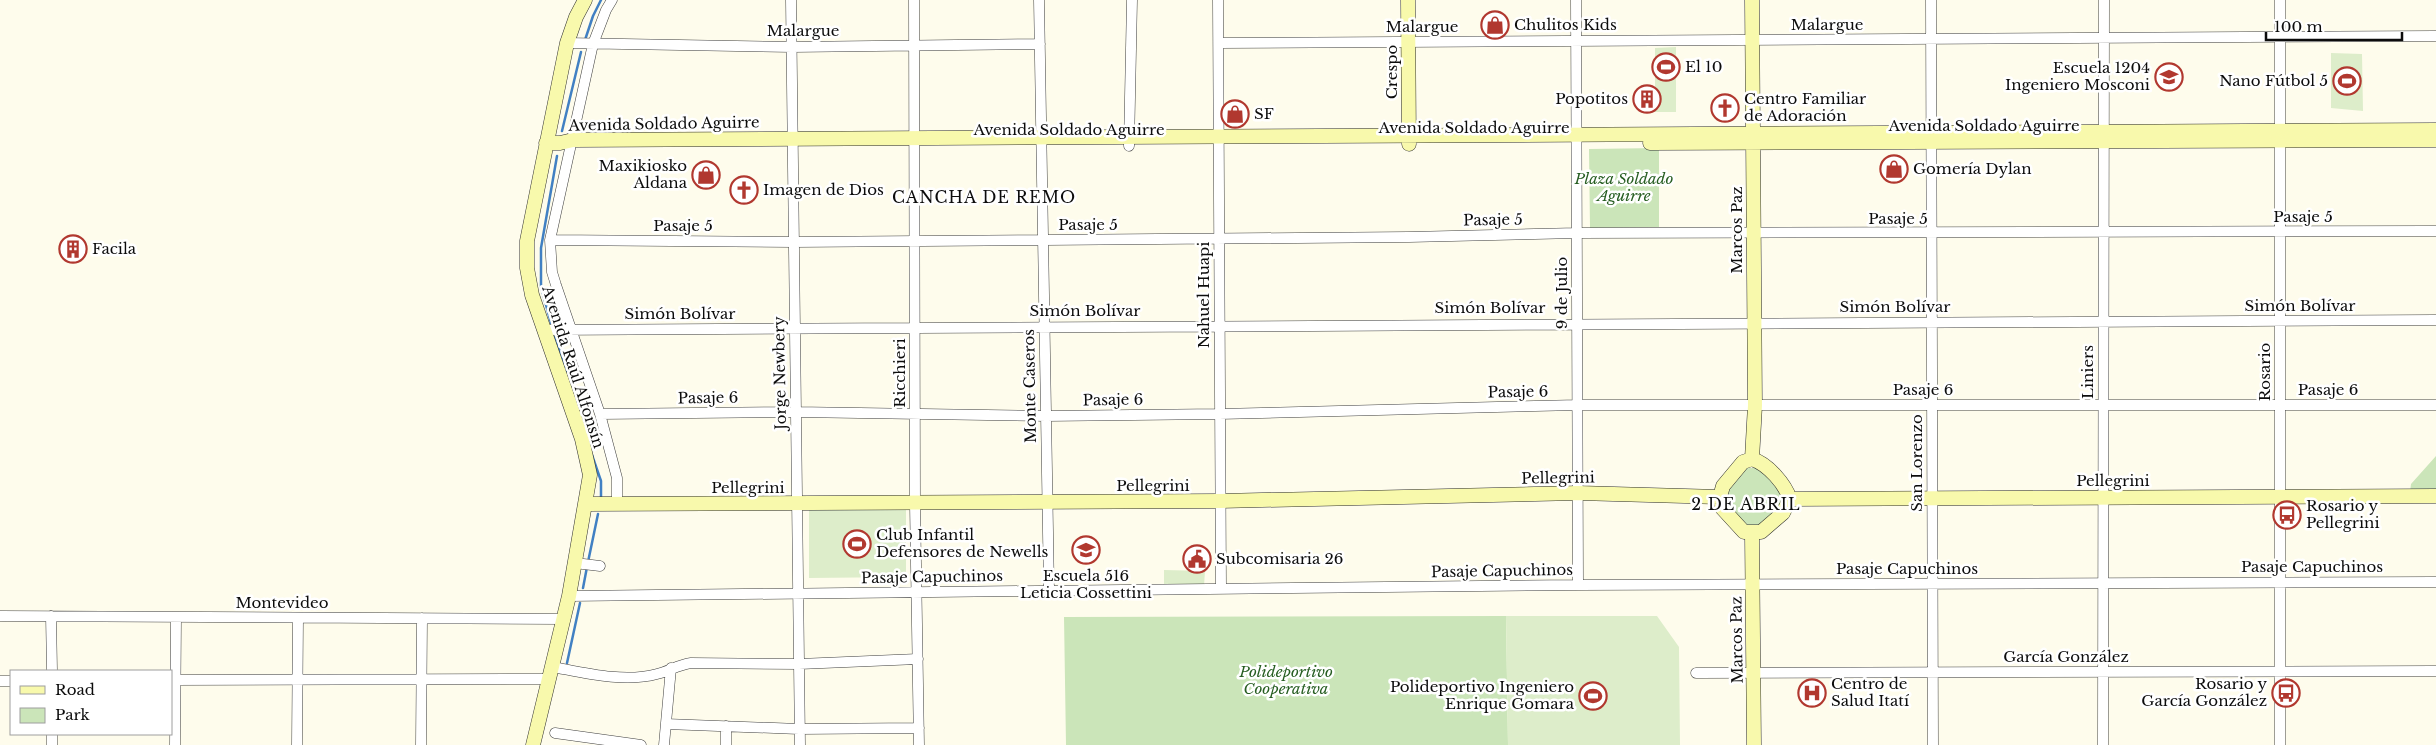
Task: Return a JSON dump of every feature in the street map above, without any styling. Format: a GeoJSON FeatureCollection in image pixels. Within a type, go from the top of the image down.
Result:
{"type":"FeatureCollection","features":[{"type":"Feature","properties":{"kind":"street","name":"Avenida Raúl Alfonsín"},"geometry":{"type":"LineString","coordinates":[[533,745],[552,673],[569,596],[588,565],[586,504],[590,475],[582,439],[532,295],[526,268],[527,241],[562,143],[567,43],[576,17],[585,0]]}},
{"type":"Feature","properties":{"kind":"street"},"geometry":{"type":"LineString","coordinates":[[612,0],[606,10],[593,44],[562,143],[550,240],[552,272],[573,329],[618,478],[617,504]]}},
{"type":"Feature","properties":{"kind":"street","name":"Jorge Newbery"},"geometry":{"type":"LineString","coordinates":[[791,0],[800,745]]}},
{"type":"Feature","properties":{"kind":"street","name":"Ricchieri"},"geometry":{"type":"LineString","coordinates":[[914,0],[915,504],[919,745]]}},
{"type":"Feature","properties":{"kind":"street","name":"Monte Caseros"},"geometry":{"type":"LineString","coordinates":[[1039,0],[1040,142],[1050,591]]}},
{"type":"Feature","properties":{"kind":"street"},"geometry":{"type":"LineString","coordinates":[[1129,141],[1132,0]]}},
{"type":"Feature","properties":{"kind":"street","name":"Nahuel Huapi"},"geometry":{"type":"LineString","coordinates":[[1218,0],[1220,589]]}},
{"type":"Feature","properties":{"kind":"street","name":"Crespo"},"geometry":{"type":"LineString","coordinates":[[1408,0],[1409,140]]}},
{"type":"Feature","properties":{"kind":"street","name":"9 de Julio"},"geometry":{"type":"LineString","coordinates":[[1576,0],[1578,585]]}},
{"type":"Feature","properties":{"kind":"street","name":"Marcos Paz"},"geometry":{"type":"LineString","coordinates":[[1752,0],[1755,405],[1752,459]]}},
{"type":"Feature","properties":{"kind":"street","name":"San Lorenzo"},"geometry":{"type":"LineString","coordinates":[[1931,0],[1933,745]]}},
{"type":"Feature","properties":{"kind":"street","name":"Liniers"},"geometry":{"type":"LineString","coordinates":[[2103,745],[2104,0]]}},
{"type":"Feature","properties":{"kind":"street","name":"Rosario"},"geometry":{"type":"LineString","coordinates":[[2280,0],[2280,745]]}},
{"type":"Feature","properties":{"kind":"street","name":"Malargue"},"geometry":{"type":"LineString","coordinates":[[1219,43],[2436,36]]}},
{"type":"Feature","properties":{"kind":"street","name":"Malargue"},"geometry":{"type":"LineString","coordinates":[[567,43],[792,47],[1040,44]]}},
{"type":"Feature","properties":{"kind":"street","name":"Avenida Soldado Aguirre"},"geometry":{"type":"LineString","coordinates":[[562,143],[2280,135],[2436,130]]}},
{"type":"Feature","properties":{"kind":"street","name":"Avenida Soldado Aguirre"},"geometry":{"type":"LineString","coordinates":[[2280,135],[2436,140]]}},
{"type":"Feature","properties":{"kind":"street","name":"Pasaje 5"},"geometry":{"type":"LineString","coordinates":[[550,240],[794,242],[1218,239],[1577,233],[2436,232]]}},
{"type":"Feature","properties":{"kind":"street","name":"Simón Bolívar"},"geometry":{"type":"LineString","coordinates":[[544,330],[1578,322],[1754,324],[2436,320]]}},
{"type":"Feature","properties":{"kind":"street","name":"Pasaje 6"},"geometry":{"type":"LineString","coordinates":[[600,414],[796,412],[1046,416],[1219,414],[1578,405],[2436,405]]}},
{"type":"Feature","properties":{"kind":"street"},"geometry":{"type":"LineString","coordinates":[[1752,459],[1761,462],[1784,486],[1790,499],[1783,513],[1761,532],[1752,534],[1744,532],[1722,508],[1720,497],[1723,486],[1744,462],[1752,459]]}},
{"type":"Feature","properties":{"kind":"street","name":"Pellegrini"},"geometry":{"type":"LineString","coordinates":[[586,504],[1048,503],[1578,493],[1720,497]]}},
{"type":"Feature","properties":{"kind":"street","name":"Pellegrini"},"geometry":{"type":"LineString","coordinates":[[1790,499],[2436,496]]}},
{"type":"Feature","properties":{"kind":"street","name":"Marcos Paz"},"geometry":{"type":"LineString","coordinates":[[1752,534],[1754,745]]}},
{"type":"Feature","properties":{"kind":"street","name":"Pasaje Capuchinos"},"geometry":{"type":"LineString","coordinates":[[569,596],[1578,585],[2436,582]]}},
{"type":"Feature","properties":{"kind":"street","name":"Montevideo"},"geometry":{"type":"LineString","coordinates":[[0,616],[563,619]]}},
{"type":"Feature","properties":{"kind":"street"},"geometry":{"type":"LineString","coordinates":[[52,616],[52,670]]}},
{"type":"Feature","properties":{"kind":"street"},"geometry":{"type":"LineString","coordinates":[[175,745],[173,680],[176,617]]}},
{"type":"Feature","properties":{"kind":"street"},"geometry":{"type":"LineString","coordinates":[[298,618],[298,745]]}},
{"type":"Feature","properties":{"kind":"street"},"geometry":{"type":"LineString","coordinates":[[421,745],[422,618]]}},
{"type":"Feature","properties":{"kind":"street"},"geometry":{"type":"LineString","coordinates":[[173,680],[421,680],[552,673],[624,677],[658,674],[671,668],[691,664],[799,664],[918,659]]}},
{"type":"Feature","properties":{"kind":"street"},"geometry":{"type":"LineString","coordinates":[[664,745],[671,668]]}},
{"type":"Feature","properties":{"kind":"street","name":"García González"},"geometry":{"type":"LineString","coordinates":[[1696,672],[2280,672],[2436,670]]}},
{"type":"Feature","properties":{"kind":"street"},"geometry":{"type":"LineString","coordinates":[[666,724],[800,729],[919,728]]}},
{"type":"Feature","properties":{"kind":"street"},"geometry":{"type":"LineString","coordinates":[[726,726],[726,745]]}},
{"type":"Feature","properties":{"kind":"street"},"geometry":{"type":"LineString","coordinates":[[555,733],[640,745]]}},
{"type":"Feature","properties":{"kind":"green space","name":"El 10"},"geometry":{"type":"Polygon","coordinates":[[[1676,47],[1676,112],[1655,112],[1655,48],[1676,47]]]}},
{"type":"Feature","properties":{"kind":"green space","name":"Nano Fútbol 5"},"geometry":{"type":"Polygon","coordinates":[[[2331,53],[2362,54],[2363,111],[2331,108],[2331,53]]]}},
{"type":"Feature","properties":{"kind":"green space","name":"Plaza Soldado Aguirre"},"geometry":{"type":"Polygon","coordinates":[[[1659,148],[1659,227],[1590,228],[1589,149],[1659,148]]]}},
{"type":"Feature","properties":{"kind":"green space"},"geometry":{"type":"Polygon","coordinates":[[[2436,456],[2436,492],[2410,492],[2411,484],[2436,456]]]}},
{"type":"Feature","properties":{"kind":"green space"},"geometry":{"type":"Polygon","coordinates":[[[1746,468],[1759,468],[1782,493],[1781,507],[1761,526],[1746,526],[1728,509],[1728,491],[1746,468]]]}},
{"type":"Feature","properties":{"kind":"green space","name":"Club Infantil Defensores de Newells"},"geometry":{"type":"Polygon","coordinates":[[[809,510],[906,510],[906,577],[809,578],[809,510]]]}},
{"type":"Feature","properties":{"kind":"green space"},"geometry":{"type":"Polygon","coordinates":[[[1164,570],[1205,571],[1204,586],[1164,586],[1164,570]]]}},
{"type":"Feature","properties":{"kind":"green space","name":"Polideportivo Cooperativa"},"geometry":{"type":"Polygon","coordinates":[[[1506,616],[1508,745],[1066,745],[1064,617],[1506,616]]]}},
{"type":"Feature","properties":{"kind":"green space","name":"Polideportivo Ingeniero Enrique Gomara"},"geometry":{"type":"Polygon","coordinates":[[[1506,616],[1657,616],[1679,647],[1680,745],[1508,745],[1506,616]]]}},
{"type":"Feature","properties":{"kind":"waterway"},"geometry":{"type":"LineString","coordinates":[[585,40],[601,0]]}},
{"type":"Feature","properties":{"kind":"waterway"},"geometry":{"type":"LineString","coordinates":[[562,131],[581,52]]}},
{"type":"Feature","properties":{"kind":"waterway"},"geometry":{"type":"LineString","coordinates":[[551,323],[541,287],[541,248],[557,156]]}},
{"type":"Feature","properties":{"kind":"waterway"},"geometry":{"type":"LineString","coordinates":[[555,337],[566,371]]}},
{"type":"Feature","properties":{"kind":"waterway"},"geometry":{"type":"LineString","coordinates":[[592,455],[601,481],[601,498]]}},
{"type":"Feature","properties":{"kind":"waterway"},"geometry":{"type":"LineString","coordinates":[[588,562],[598,514]]}},
{"type":"Feature","properties":{"kind":"waterway"},"geometry":{"type":"LineString","coordinates":[[583,588],[587,567]]}},
{"type":"Feature","properties":{"kind":"waterway"},"geometry":{"type":"LineString","coordinates":[[567,663],[580,603]]}},
{"type":"Feature","properties":{"kind":"place","name":"Chulitos Kids"},"geometry":{"type":"Point","coordinates":[1495,25]}},
{"type":"Feature","properties":{"kind":"place","name":"El 10"},"geometry":{"type":"Point","coordinates":[1666,67]}},
{"type":"Feature","properties":{"kind":"place","name":"Escuela 1204 Ingeniero Mosconi"},"geometry":{"type":"Point","coordinates":[2169,77]}},
{"type":"Feature","properties":{"kind":"place","name":"Nano Fútbol 5"},"geometry":{"type":"Point","coordinates":[2347,81]}},
{"type":"Feature","properties":{"kind":"place","name":"Popotitos"},"geometry":{"type":"Point","coordinates":[1647,99]}},
{"type":"Feature","properties":{"kind":"place","name":"Centro Familiar de Adoración"},"geometry":{"type":"Point","coordinates":[1725,108]}},
{"type":"Feature","properties":{"kind":"place","name":"SF"},"geometry":{"type":"Point","coordinates":[1235,114]}},
{"type":"Feature","properties":{"kind":"place","name":"Gomería Dylan"},"geometry":{"type":"Point","coordinates":[1894,169]}},
{"type":"Feature","properties":{"kind":"place","name":"Maxikiosko Aldana"},"geometry":{"type":"Point","coordinates":[706,175]}},
{"type":"Feature","properties":{"kind":"place","name":"Imagen de Dios"},"geometry":{"type":"Point","coordinates":[744,190]}},
{"type":"Feature","properties":{"kind":"place","name":"Facila"},"geometry":{"type":"Point","coordinates":[73,249]}},
{"type":"Feature","properties":{"kind":"place","name":"Rosario y Pellegrini"},"geometry":{"type":"Point","coordinates":[2287,515]}},
{"type":"Feature","properties":{"kind":"place","name":"Club Infantil Defensores de Newells"},"geometry":{"type":"Point","coordinates":[857,544]}},
{"type":"Feature","properties":{"kind":"place","name":"Escuela 516 Leticia Cossettini"},"geometry":{"type":"Point","coordinates":[1086,550]}},
{"type":"Feature","properties":{"kind":"place","name":"Subcomisaria 26"},"geometry":{"type":"Point","coordinates":[1197,559]}},
{"type":"Feature","properties":{"kind":"place","name":"Centro de Salud Itatí"},"geometry":{"type":"Point","coordinates":[1812,693]}},
{"type":"Feature","properties":{"kind":"place","name":"Rosario y García González"},"geometry":{"type":"Point","coordinates":[2286,693]}},
{"type":"Feature","properties":{"kind":"place","name":"Polideportivo Ingeniero Enrique Gomara"},"geometry":{"type":"Point","coordinates":[1593,696]}},
{"type":"Feature","properties":{"kind":"district","name":"CANCHA DE REMO"},"geometry":{"type":"Point","coordinates":[984,197]}},
{"type":"Feature","properties":{"kind":"district","name":"2 DE ABRIL"},"geometry":{"type":"Point","coordinates":[1746,504]}}]}
